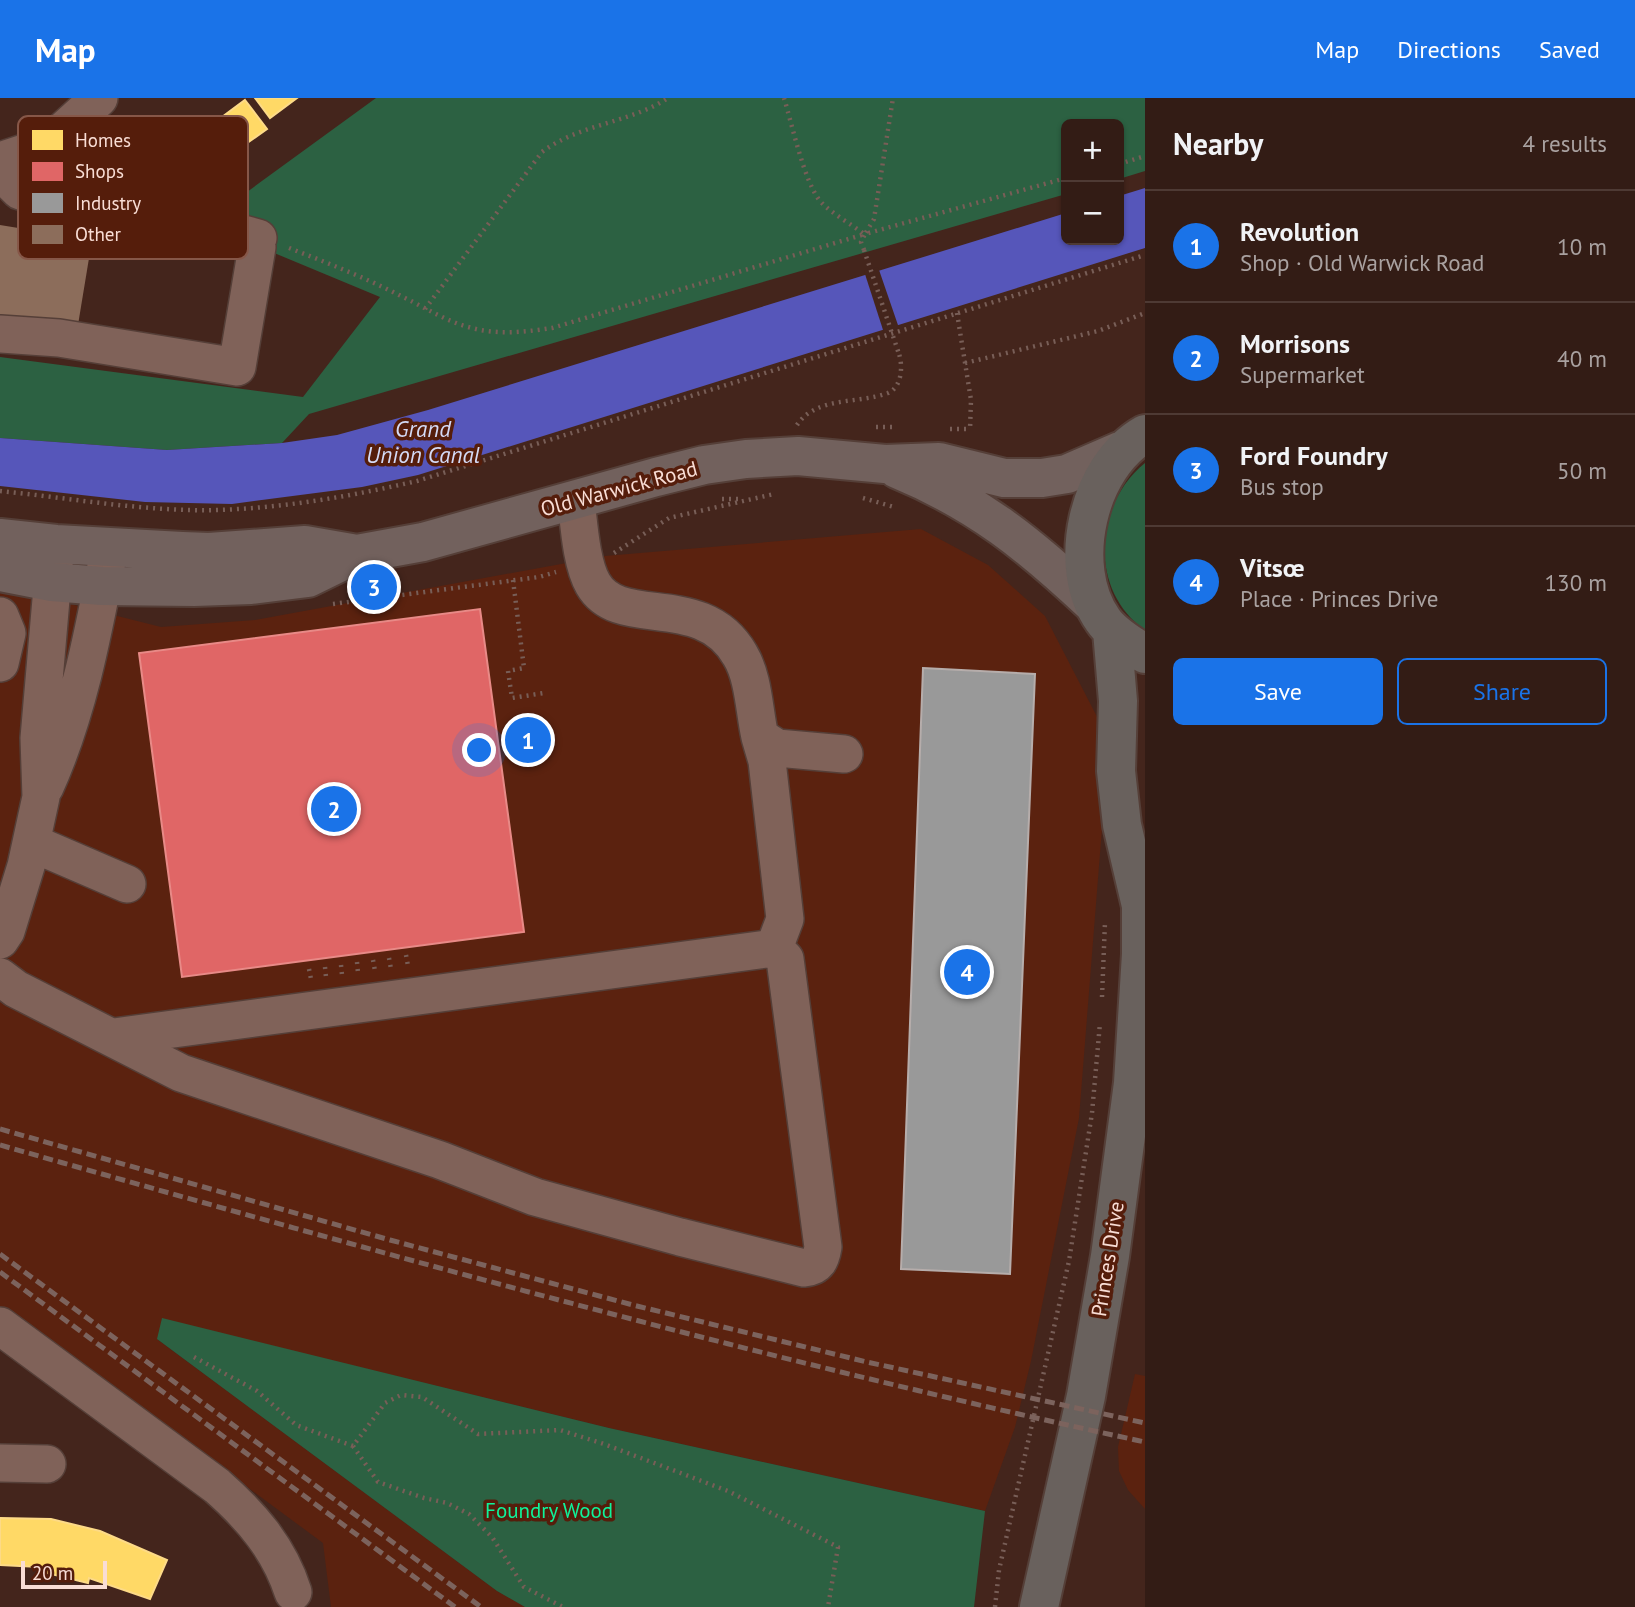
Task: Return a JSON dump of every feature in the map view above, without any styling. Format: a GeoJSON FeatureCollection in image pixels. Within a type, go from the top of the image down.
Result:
{"type":"FeatureCollection","features":[{"type":"Feature","properties":{"kind":"highway","name":"Princes Drive"},"geometry":{"type":"LineString","coordinates":[[1039,1607],[1086,1396],[1110,1256],[1133,1083],[1128,1005],[1143,954],[1130,898],[1116,771],[1118,701],[1103,617],[1085,556],[1086,529],[1102,478],[1133,442]]}},
{"type":"Feature","properties":{"kind":"highway"},"geometry":{"type":"LineString","coordinates":[[1103,617],[1145,653]]}},
{"type":"Feature","properties":{"kind":"main road","name":"Old Warwick Road"},"geometry":{"type":"LineString","coordinates":[[0,572],[52,582],[102,586],[251,585],[308,578],[357,554],[433,539],[656,477],[746,459],[798,456],[885,464],[939,462],[1004,478],[1042,478],[1068,474],[1133,442]]}},
{"type":"Feature","properties":{"kind":"main road","name":"Old Warwick Road"},"geometry":{"type":"LineString","coordinates":[[885,464],[954,496],[997,521],[1023,540],[1103,617]]}},
{"type":"Feature","properties":{"kind":"main road","name":"Old Warwick Road"},"geometry":{"type":"LineString","coordinates":[[0,538],[56,544],[209,552],[305,545],[357,554]]}},
{"type":"Feature","properties":{"kind":"street"},"geometry":{"type":"LineString","coordinates":[[79,116],[99,98]]}},
{"type":"Feature","properties":{"kind":"street"},"geometry":{"type":"LineString","coordinates":[[18,155],[0,161],[10,181],[18,189]]}},
{"type":"Feature","properties":{"kind":"street"},"geometry":{"type":"LineString","coordinates":[[0,334],[59,338],[237,367],[258,242],[248,238]]}},
{"type":"Feature","properties":{"kind":"street"},"geometry":{"type":"LineString","coordinates":[[576,500],[586,563],[594,586],[607,599],[625,607],[680,614],[708,623],[735,647],[743,661],[766,761],[785,919],[774,948]]}},
{"type":"Feature","properties":{"kind":"street"},"geometry":{"type":"LineString","coordinates":[[41,797],[39,738],[56,544]]}},
{"type":"Feature","properties":{"kind":"street"},"geometry":{"type":"LineString","coordinates":[[0,940],[6,930],[32,843],[41,797],[62,749],[110,547]]}},
{"type":"Feature","properties":{"kind":"street"},"geometry":{"type":"LineString","coordinates":[[0,616],[7,633],[0,663]]}},
{"type":"Feature","properties":{"kind":"street"},"geometry":{"type":"LineString","coordinates":[[760,737],[777,748],[844,754]]}},
{"type":"Feature","properties":{"kind":"street"},"geometry":{"type":"LineString","coordinates":[[32,843],[127,884]]}},
{"type":"Feature","properties":{"kind":"street"},"geometry":{"type":"LineString","coordinates":[[114,1037],[774,948]]}},
{"type":"Feature","properties":{"kind":"street"},"geometry":{"type":"LineString","coordinates":[[0,977],[16,989],[181,1073],[440,1160],[536,1197],[804,1268],[812,1267],[820,1259],[822,1241],[785,960],[774,948]]}},
{"type":"Feature","properties":{"kind":"street"},"geometry":{"type":"LineString","coordinates":[[0,1326],[217,1486],[236,1503],[274,1548],[293,1592]]}},
{"type":"Feature","properties":{"kind":"street"},"geometry":{"type":"LineString","coordinates":[[0,1463],[47,1464]]}},
{"type":"Feature","properties":{"kind":"path"},"geometry":{"type":"LineString","coordinates":[[425,309],[542,152],[569,137],[636,114],[668,98]]}},
{"type":"Feature","properties":{"kind":"path"},"geometry":{"type":"LineString","coordinates":[[784,98],[818,198],[864,234]]}},
{"type":"Feature","properties":{"kind":"path"},"geometry":{"type":"LineString","coordinates":[[796,427],[806,415],[821,407],[888,393],[899,380],[902,363],[861,242],[874,219],[893,98]]}},
{"type":"Feature","properties":{"kind":"path"},"geometry":{"type":"LineString","coordinates":[[1124,162],[1145,156]]}},
{"type":"Feature","properties":{"kind":"path"},"geometry":{"type":"LineString","coordinates":[[258,242],[323,261],[425,309],[473,328],[526,332],[552,328],[864,234],[1061,179]]}},
{"type":"Feature","properties":{"kind":"path"},"geometry":{"type":"LineString","coordinates":[[0,491],[184,511],[277,504],[363,493],[417,481],[1145,255]]}},
{"type":"Feature","properties":{"kind":"path"},"geometry":{"type":"LineString","coordinates":[[957,313],[971,400],[970,429]]}},
{"type":"Feature","properties":{"kind":"path"},"geometry":{"type":"LineString","coordinates":[[965,363],[1098,331],[1145,313]]}},
{"type":"Feature","properties":{"kind":"path"},"geometry":{"type":"LineString","coordinates":[[606,557],[669,518],[781,493]]}},
{"type":"Feature","properties":{"kind":"path"},"geometry":{"type":"LineString","coordinates":[[858,496],[896,508]]}},
{"type":"Feature","properties":{"kind":"path"},"geometry":{"type":"LineString","coordinates":[[513,580],[524,668],[508,670],[512,698],[544,693]]}},
{"type":"Feature","properties":{"kind":"path"},"geometry":{"type":"LineString","coordinates":[[1128,1005],[1130,898]]}},
{"type":"Feature","properties":{"kind":"path"},"geometry":{"type":"LineString","coordinates":[[406,955],[407,962]]}},
{"type":"Feature","properties":{"kind":"path"},"geometry":{"type":"LineString","coordinates":[[995,1607],[999,1570],[1069,1261],[1092,1113],[1101,1018]]}},
{"type":"Feature","properties":{"kind":"path"},"geometry":{"type":"LineString","coordinates":[[194,1357],[257,1391],[296,1425],[353,1446],[378,1482],[447,1503],[469,1514],[492,1537],[524,1587],[563,1607]]}},
{"type":"Feature","properties":{"kind":"path"},"geometry":{"type":"LineString","coordinates":[[353,1446],[384,1403],[401,1395],[422,1397],[478,1434],[560,1430],[604,1444],[728,1491],[838,1547],[828,1607]]}},
{"type":"Feature","properties":{"kind":"shaded area"},"geometry":{"type":"Polygon","coordinates":[[[921,529],[988,565],[1045,616],[1109,740],[1079,1118],[1031,1361],[1015,1427],[985,1511],[609,1428],[162,1319],[158,1340],[497,1591],[525,1607],[331,1607],[323,1543],[82,1365],[0,1308],[0,593],[58,601],[161,627],[255,620],[605,556],[921,529]]]}},
{"type":"Feature","properties":{"kind":"shaded area"},"geometry":{"type":"Polygon","coordinates":[[[1135,1374],[1145,1376],[1145,1509],[1128,1490],[1119,1471],[1118,1447],[1135,1374]]]}},
{"type":"Feature","properties":{"kind":"green space"},"geometry":{"type":"Polygon","coordinates":[[[376,98],[1145,98],[1145,171],[1124,177],[1124,119],[1061,119],[1061,195],[309,414],[282,443],[167,450],[0,438],[0,357],[303,397],[380,297],[267,250],[248,238],[248,191],[376,98]]]}},
{"type":"Feature","properties":{"kind":"green space"},"geometry":{"type":"Polygon","coordinates":[[[1145,463],[1145,630],[1127,613],[1114,593],[1104,547],[1115,501],[1128,480],[1145,463]]]}},
{"type":"Feature","properties":{"kind":"green space","name":"Foundry Wood"},"geometry":{"type":"Polygon","coordinates":[[[162,1318],[609,1428],[985,1511],[974,1607],[525,1607],[497,1591],[157,1339],[162,1318]]]}},
{"type":"Feature","properties":{"kind":"water","name":"Grand Union Canal"},"geometry":{"type":"Polygon","coordinates":[[[1145,188],[1145,248],[418,475],[362,487],[232,504],[145,502],[0,486],[0,438],[167,450],[282,443],[337,435],[428,410],[1061,215],[1061,245],[1124,245],[1124,194],[1145,188]]]}},
{"type":"Feature","properties":{"kind":"pier"},"geometry":{"type":"Polygon","coordinates":[[[878,267],[899,328],[884,333],[864,271],[878,267]]]}},
{"type":"Feature","properties":{"kind":"building: Homes"},"geometry":{"type":"Polygon","coordinates":[[[255,98],[297,98],[270,118],[255,98]]]}},
{"type":"Feature","properties":{"kind":"building: Homes"},"geometry":{"type":"Polygon","coordinates":[[[245,100],[267,129],[248,142],[248,116],[223,116],[245,100]]]}},
{"type":"Feature","properties":{"kind":"building: Homes"},"geometry":{"type":"Polygon","coordinates":[[[0,1518],[51,1519],[100,1531],[167,1560],[150,1599],[89,1578],[88,1583],[39,1571],[40,1567],[0,1565],[0,1518]]]}},
{"type":"Feature","properties":{"kind":"building: Shops"},"geometry":{"type":"Polygon","coordinates":[[[480,609],[524,932],[182,977],[139,653],[480,609]]]}},
{"type":"Feature","properties":{"kind":"building: Industry"},"geometry":{"type":"Polygon","coordinates":[[[923,668],[1035,674],[1010,1274],[901,1269],[923,668]]]}},
{"type":"Feature","properties":{"kind":"building: Other"},"geometry":{"type":"Polygon","coordinates":[[[0,225],[18,228],[18,259],[89,259],[77,331],[0,318],[0,225]]]}},
{"type":"Feature","properties":{"kind":"railway"},"geometry":{"type":"LineString","coordinates":[[0,1129],[390,1240],[633,1305],[867,1362],[1145,1423]]}},
{"type":"Feature","properties":{"kind":"railway"},"geometry":{"type":"LineString","coordinates":[[0,1145],[570,1303],[857,1376],[1145,1442]]}},
{"type":"Feature","properties":{"kind":"railway"},"geometry":{"type":"LineString","coordinates":[[0,1254],[481,1607]]}},
{"type":"Feature","properties":{"kind":"railway"},"geometry":{"type":"LineString","coordinates":[[0,1272],[455,1607]]}},
{"type":"Feature","properties":{"kind":"place","name":"Ford Foundry"},"geometry":{"type":"Point","coordinates":[374,587]}},
{"type":"Feature","properties":{"kind":"place","name":"Revolution"},"geometry":{"type":"Point","coordinates":[528,740]}},
{"type":"Feature","properties":{"kind":"place","name":"Morrisons"},"geometry":{"type":"Point","coordinates":[334,809]}},
{"type":"Feature","properties":{"kind":"place","name":"Vitsœ"},"geometry":{"type":"Point","coordinates":[967,972]}}]}
